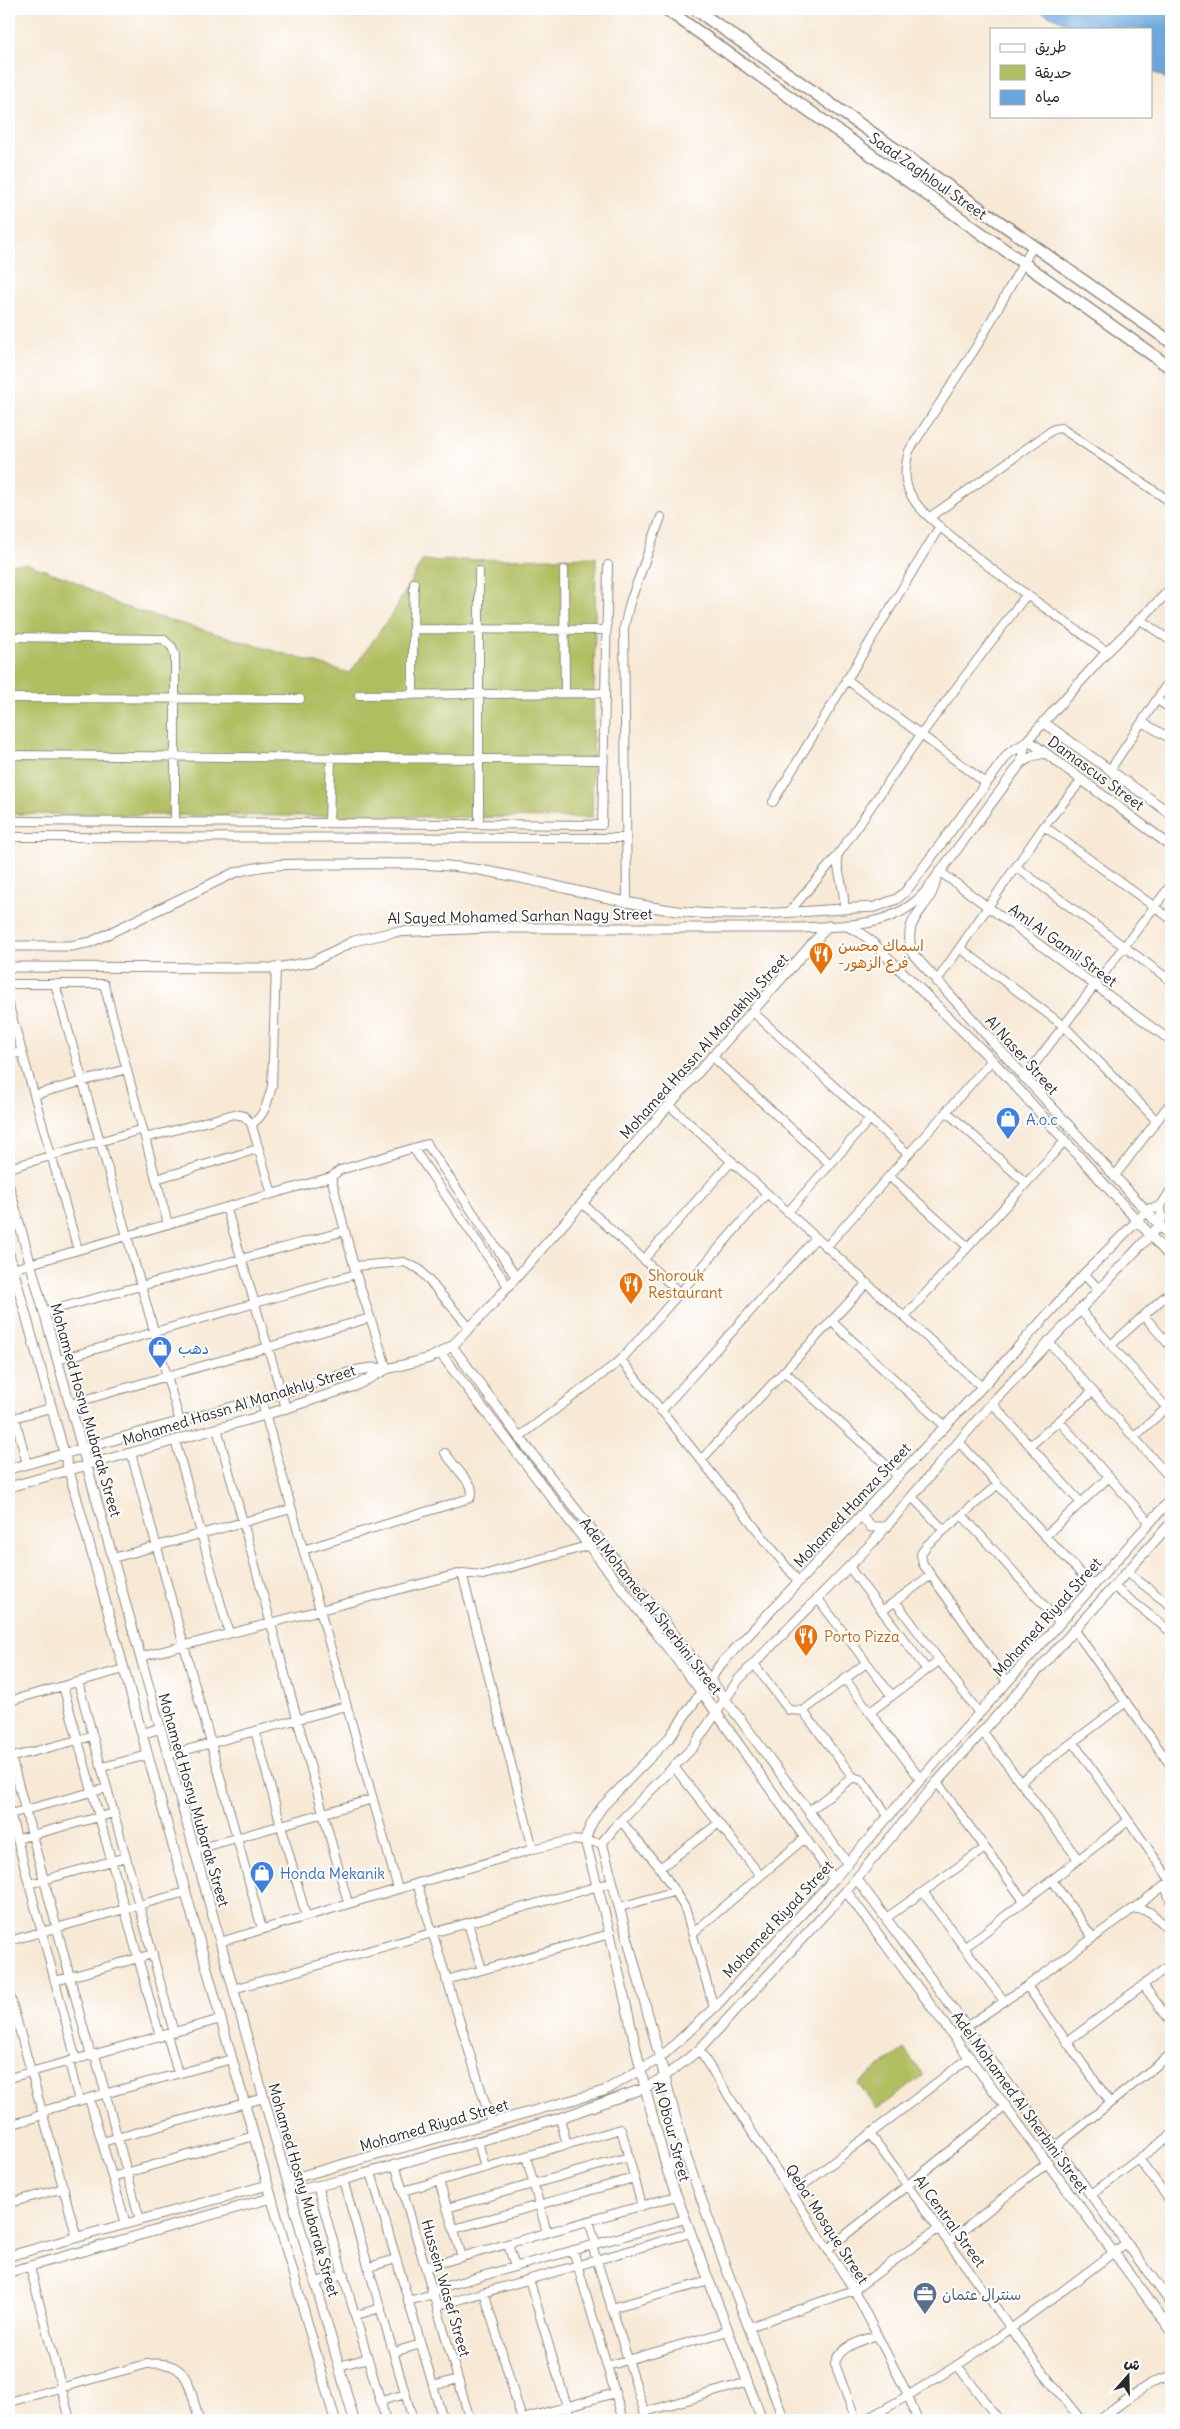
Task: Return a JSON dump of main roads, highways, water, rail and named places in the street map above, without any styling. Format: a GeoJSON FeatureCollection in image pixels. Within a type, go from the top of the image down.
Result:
{"type":"FeatureCollection","features":[{"type":"Feature","properties":{"kind":"main road","name":"Saad Zaghloul Street"},"geometry":{"type":"LineString","coordinates":[[666,9],[1171,368]]}},
{"type":"Feature","properties":{"kind":"main road","name":"Saad Zaghloul Street"},"geometry":{"type":"LineString","coordinates":[[695,9],[1171,342]]}},
{"type":"Feature","properties":{"kind":"water"},"geometry":{"type":"Polygon","coordinates":[[[1035,9],[1171,9],[1171,81],[1152,72],[1152,28],[1078,28],[1035,9]]]}},
{"type":"Feature","properties":{"kind":"place","name":"اسماك محسن -فرع الزهور"},"geometry":{"type":"Point","coordinates":[821,975]}},
{"type":"Feature","properties":{"kind":"place","name":"A.o.c"},"geometry":{"type":"Point","coordinates":[1008,1140]}},
{"type":"Feature","properties":{"kind":"place","name":"Shorouk Restaurant"},"geometry":{"type":"Point","coordinates":[631,1305]}},
{"type":"Feature","properties":{"kind":"place","name":"دهب"},"geometry":{"type":"Point","coordinates":[160,1369]}},
{"type":"Feature","properties":{"kind":"place","name":"Porto Pizza"},"geometry":{"type":"Point","coordinates":[806,1657]}},
{"type":"Feature","properties":{"kind":"place","name":"Honda Mekanik"},"geometry":{"type":"Point","coordinates":[262,1894]}},
{"type":"Feature","properties":{"kind":"place","name":"سنترال عثمان"},"geometry":{"type":"Point","coordinates":[925,2315]}}]}
